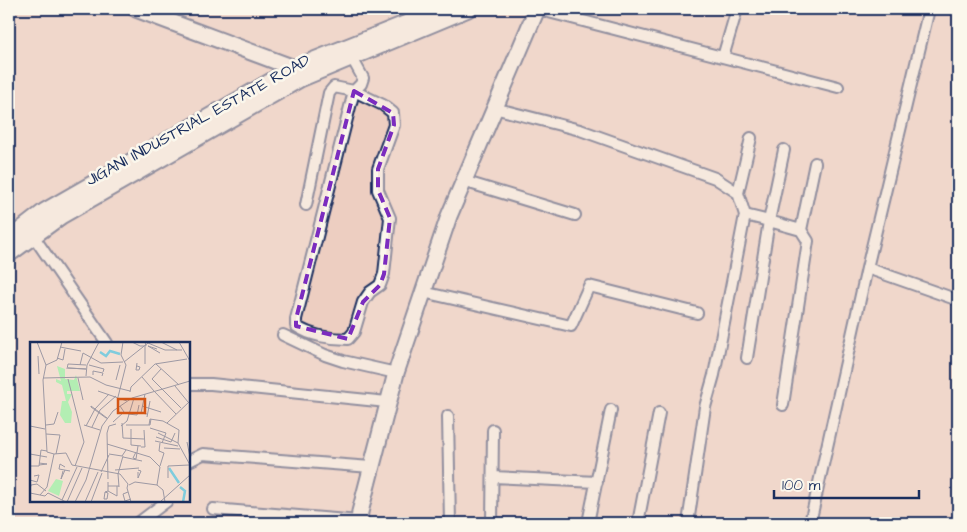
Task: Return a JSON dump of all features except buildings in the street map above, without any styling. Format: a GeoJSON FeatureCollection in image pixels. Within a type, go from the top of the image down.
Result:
{"type":"FeatureCollection","features":[{"type":"Feature","properties":{"kind":"main road"},"geometry":{"type":"LineString","coordinates":[[136,9],[297,74]]}},
{"type":"Feature","properties":{"kind":"main road","name":"JIGANI INDUSTRIAL ESTATE ROAD"},"geometry":{"type":"LineString","coordinates":[[9,239],[45,211],[297,74],[442,9]]}},
{"type":"Feature","properties":{"kind":"main road","name":"JIGANI INDUSTRIAL ESTATE ROAD"},"geometry":{"type":"LineString","coordinates":[[9,254],[61,216],[297,74],[352,58],[468,9]]}},
{"type":"Feature","properties":{"kind":"main road"},"geometry":{"type":"LineString","coordinates":[[359,522],[387,402],[449,216],[537,9]]}},
{"type":"Feature","properties":{"kind":"street"},"geometry":{"type":"LineString","coordinates":[[537,9],[838,87]]}},
{"type":"Feature","properties":{"kind":"street"},"geometry":{"type":"LineString","coordinates":[[723,57],[737,9]]}},
{"type":"Feature","properties":{"kind":"street"},"geometry":{"type":"LineString","coordinates":[[810,523],[867,268],[929,9]]}},
{"type":"Feature","properties":{"kind":"street"},"geometry":{"type":"LineString","coordinates":[[306,205],[329,93],[334,87],[354,91],[383,105],[392,113],[394,125],[378,170],[378,190],[390,218],[384,274],[380,284],[370,292],[363,302],[354,332],[348,339],[337,339],[303,331],[296,326],[296,319],[354,91],[361,84],[363,78],[352,58]]}},
{"type":"Feature","properties":{"kind":"street"},"geometry":{"type":"LineString","coordinates":[[494,108],[580,130],[715,178],[738,194]]}},
{"type":"Feature","properties":{"kind":"street"},"geometry":{"type":"LineString","coordinates":[[688,523],[705,407],[714,375],[745,215],[738,194],[751,138]]}},
{"type":"Feature","properties":{"kind":"street"},"geometry":{"type":"LineString","coordinates":[[747,358],[769,221],[784,150]]}},
{"type":"Feature","properties":{"kind":"street"},"geometry":{"type":"LineString","coordinates":[[783,405],[808,242],[801,230],[815,163]]}},
{"type":"Feature","properties":{"kind":"street"},"geometry":{"type":"LineString","coordinates":[[463,181],[574,215]]}},
{"type":"Feature","properties":{"kind":"street"},"geometry":{"type":"LineString","coordinates":[[745,215],[801,230]]}},
{"type":"Feature","properties":{"kind":"street"},"geometry":{"type":"LineString","coordinates":[[34,236],[106,342]]}},
{"type":"Feature","properties":{"kind":"street"},"geometry":{"type":"LineString","coordinates":[[867,268],[958,300]]}},
{"type":"Feature","properties":{"kind":"street"},"geometry":{"type":"LineString","coordinates":[[423,292],[571,326],[590,286],[697,313]]}},
{"type":"Feature","properties":{"kind":"street"},"geometry":{"type":"LineString","coordinates":[[283,335],[324,355],[396,373]]}},
{"type":"Feature","properties":{"kind":"street"},"geometry":{"type":"LineString","coordinates":[[190,384],[211,384],[387,402]]}},
{"type":"Feature","properties":{"kind":"street"},"geometry":{"type":"LineString","coordinates":[[588,523],[611,410]]}},
{"type":"Feature","properties":{"kind":"street"},"geometry":{"type":"LineString","coordinates":[[638,523],[659,413]]}},
{"type":"Feature","properties":{"kind":"street"},"geometry":{"type":"LineString","coordinates":[[448,416],[450,523]]}},
{"type":"Feature","properties":{"kind":"street"},"geometry":{"type":"LineString","coordinates":[[492,523],[493,430]]}},
{"type":"Feature","properties":{"kind":"street"},"geometry":{"type":"LineString","coordinates":[[190,460],[203,454],[371,467]]}},
{"type":"Feature","properties":{"kind":"street"},"geometry":{"type":"LineString","coordinates":[[492,476],[596,482]]}},
{"type":"Feature","properties":{"kind":"street"},"geometry":{"type":"LineString","coordinates":[[138,523],[167,502]]}},
{"type":"Feature","properties":{"kind":"street"},"geometry":{"type":"LineString","coordinates":[[213,509],[359,522]]}},
{"type":"Feature","properties":{"kind":"highlighted area"},"geometry":{"type":"Polygon","coordinates":[[[354,91],[393,113],[394,125],[378,169],[378,190],[390,218],[384,274],[380,285],[363,302],[348,339],[296,326],[296,319],[354,91]]]}},
{"type":"Feature","properties":{"kind":"shaded area"},"geometry":{"type":"Polygon","coordinates":[[[9,9],[958,9],[958,523],[9,523],[9,9]]]}}]}
